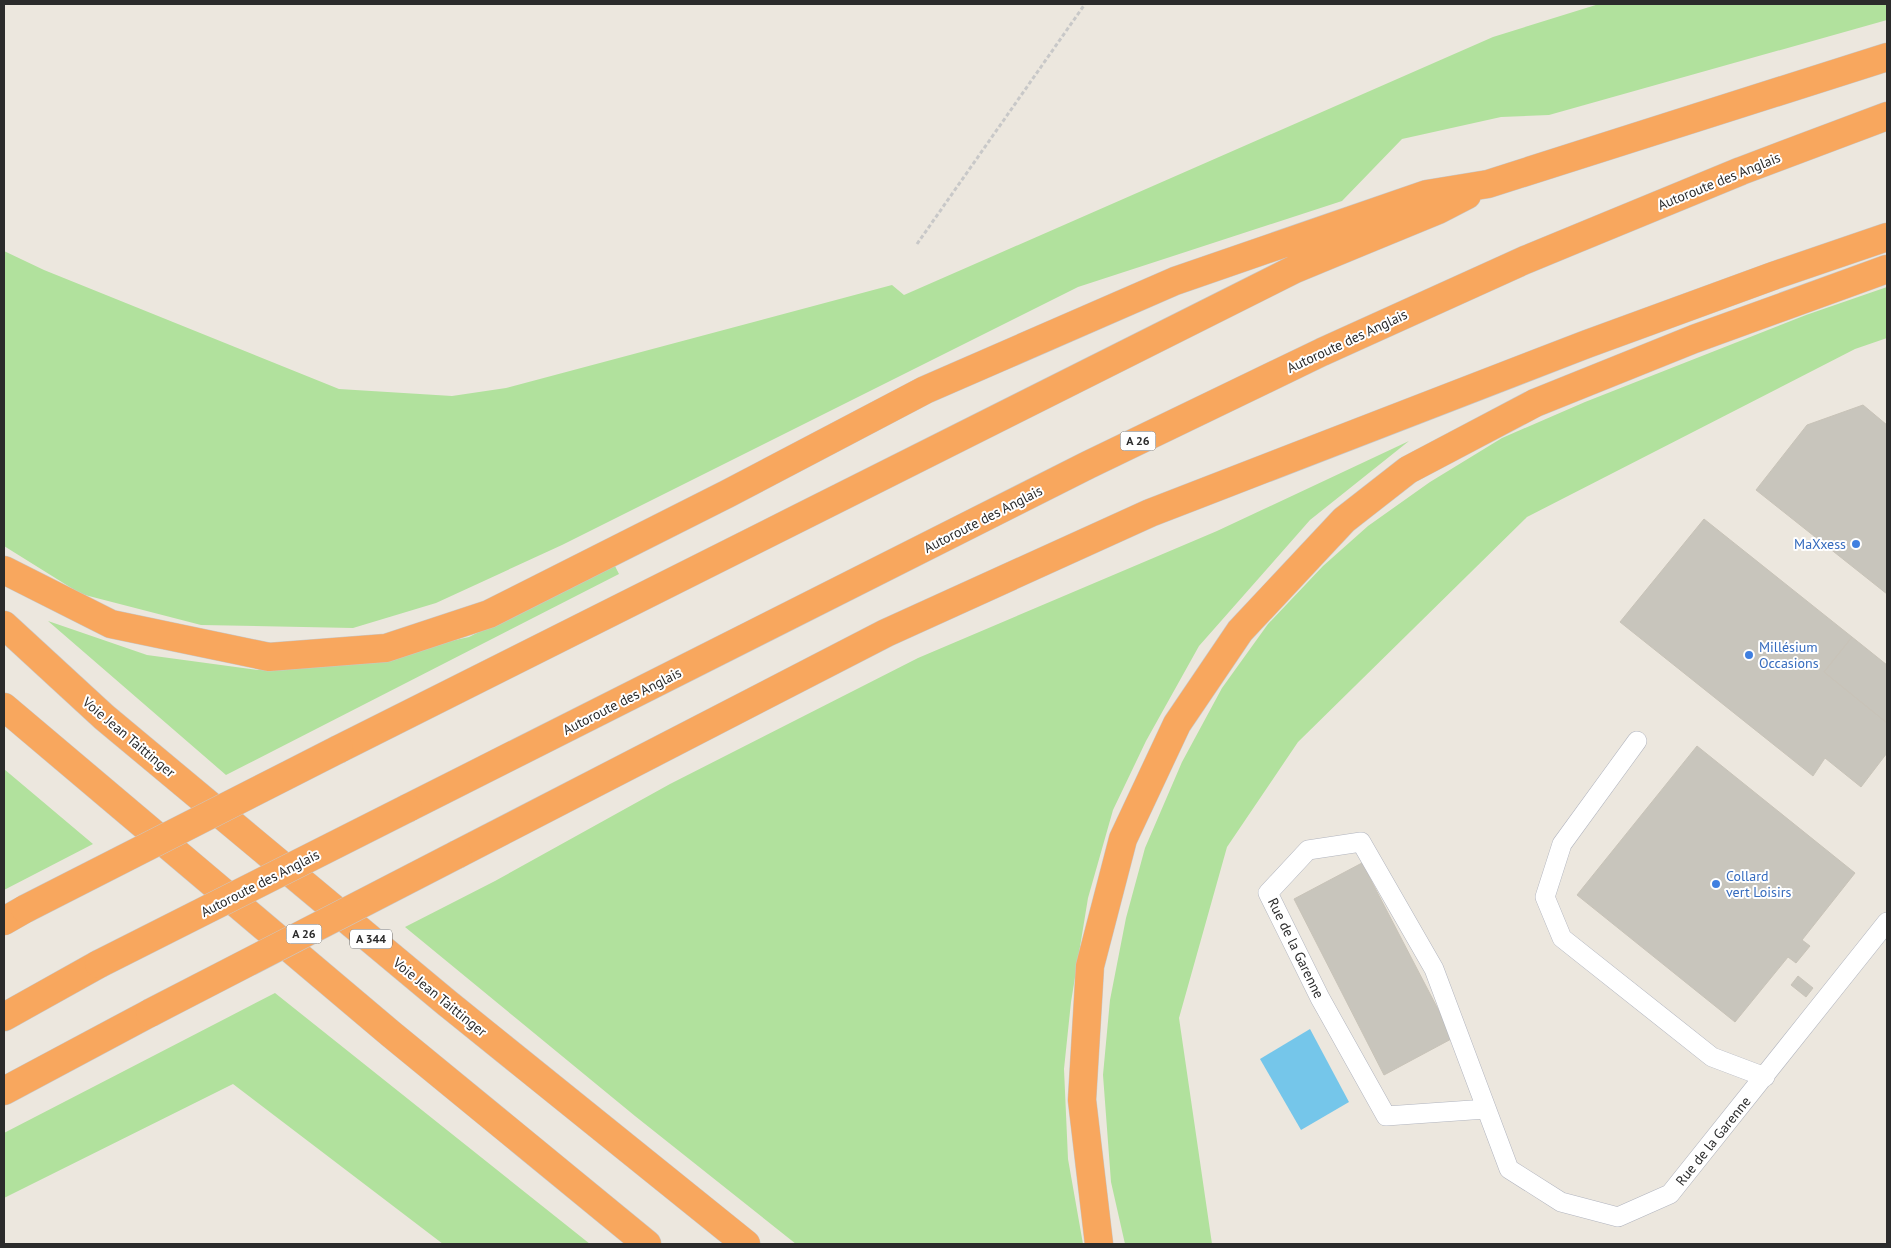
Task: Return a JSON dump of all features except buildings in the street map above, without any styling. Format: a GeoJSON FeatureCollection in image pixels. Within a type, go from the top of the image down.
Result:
{"type":"FeatureCollection","features":[{"type":"Feature","properties":{"kind":"highway"},"geometry":{"type":"LineString","coordinates":[[4,570],[110,624],[268,657],[386,648],[489,614],[727,494],[926,390],[1175,281],[1427,194],[1488,184],[1887,57]]}},
{"type":"Feature","properties":{"kind":"highway","name":"Autoroute des Anglais"},"geometry":{"type":"LineString","coordinates":[[4,1017],[99,964],[408,808],[1088,465],[1322,352],[1525,260],[1741,171],[1887,116]]}},
{"type":"Feature","properties":{"kind":"highway"},"geometry":{"type":"LineString","coordinates":[[15,915],[339,749],[1295,269],[1438,210],[1488,184]]}},
{"type":"Feature","properties":{"kind":"highway","name":"A 26"},"geometry":{"type":"LineString","coordinates":[[4,1091],[150,1013],[886,633],[1150,513],[1597,340],[1887,237]]}},
{"type":"Feature","properties":{"kind":"highway"},"geometry":{"type":"LineString","coordinates":[[1099,1244],[1082,1100],[1090,966],[1123,839],[1177,724],[1240,631],[1344,520],[1408,470],[1535,402],[1694,339],[1887,269]]}},
{"type":"Feature","properties":{"kind":"highway","name":"Voie Jean Taittinger"},"geometry":{"type":"LineString","coordinates":[[4,626],[127,736],[440,996],[746,1244]]}},
{"type":"Feature","properties":{"kind":"highway"},"geometry":{"type":"LineString","coordinates":[[4,707],[391,1034],[647,1244]]}},
{"type":"Feature","properties":{"kind":"highway"},"geometry":{"type":"LineString","coordinates":[[4,734],[48,744]]}},
{"type":"Feature","properties":{"kind":"lane"},"geometry":{"type":"LineString","coordinates":[[1637,741],[1562,844],[1545,896],[1562,938],[1712,1056],[1765,1076]]}},
{"type":"Feature","properties":{"kind":"lane","name":"Rue de la Garenne"},"geometry":{"type":"LineString","coordinates":[[1486,1109],[1386,1116],[1320,998],[1268,893],[1308,850],[1360,842],[1434,969],[1509,1169],[1561,1202],[1618,1218],[1670,1194],[1887,922]]}},
{"type":"Feature","properties":{"kind":"path"},"geometry":{"type":"LineString","coordinates":[[917,244],[1085,4]]}},
{"type":"Feature","properties":{"kind":"green space"},"geometry":{"type":"Polygon","coordinates":[[[1599,4],[1887,4],[1887,20],[1549,115],[1501,117],[1402,139],[1342,201],[1078,287],[562,545],[436,603],[353,628],[201,625],[81,594],[4,546],[4,251],[44,270],[339,389],[452,396],[506,388],[892,285],[904,295],[1493,37],[1599,4]]]}},
{"type":"Feature","properties":{"kind":"green space"},"geometry":{"type":"Polygon","coordinates":[[[1887,287],[1887,338],[1855,349],[1527,517],[1298,742],[1227,847],[1179,1018],[1212,1244],[1125,1244],[1111,1182],[1103,1075],[1110,1000],[1126,918],[1145,848],[1182,762],[1222,688],[1268,624],[1323,566],[1368,526],[1430,482],[1502,438],[1585,402],[1806,315],[1887,287]]]}},
{"type":"Feature","properties":{"kind":"green space"},"geometry":{"type":"Polygon","coordinates":[[[1409,441],[1310,520],[1199,646],[1146,741],[1113,810],[1088,898],[1071,1002],[1064,1069],[1068,1159],[1083,1244],[796,1244],[635,1116],[405,927],[495,881],[670,784],[918,658],[1217,531],[1409,441]]]}},
{"type":"Feature","properties":{"kind":"green space"},"geometry":{"type":"Polygon","coordinates":[[[614,564],[619,574],[226,775],[48,621],[147,655],[257,670],[358,661],[469,637],[614,564]]]}},
{"type":"Feature","properties":{"kind":"green space"},"geometry":{"type":"Polygon","coordinates":[[[4,769],[93,844],[4,890],[4,769]]]}},
{"type":"Feature","properties":{"kind":"green space"},"geometry":{"type":"Polygon","coordinates":[[[275,993],[590,1244],[443,1244],[233,1084],[4,1198],[4,1133],[275,993]]]}},
{"type":"Feature","properties":{"kind":"water"},"geometry":{"type":"Polygon","coordinates":[[[1310,1029],[1349,1102],[1301,1130],[1260,1059],[1310,1029]]]}},
{"type":"Feature","properties":{"kind":"place","name":"MaXxess"},"geometry":{"type":"Point","coordinates":[1856,544]}},
{"type":"Feature","properties":{"kind":"place","name":"Millésium Occasions"},"geometry":{"type":"Point","coordinates":[1749,655]}},
{"type":"Feature","properties":{"kind":"place","name":"Collard vert Loisirs"},"geometry":{"type":"Point","coordinates":[1716,884]}}]}
